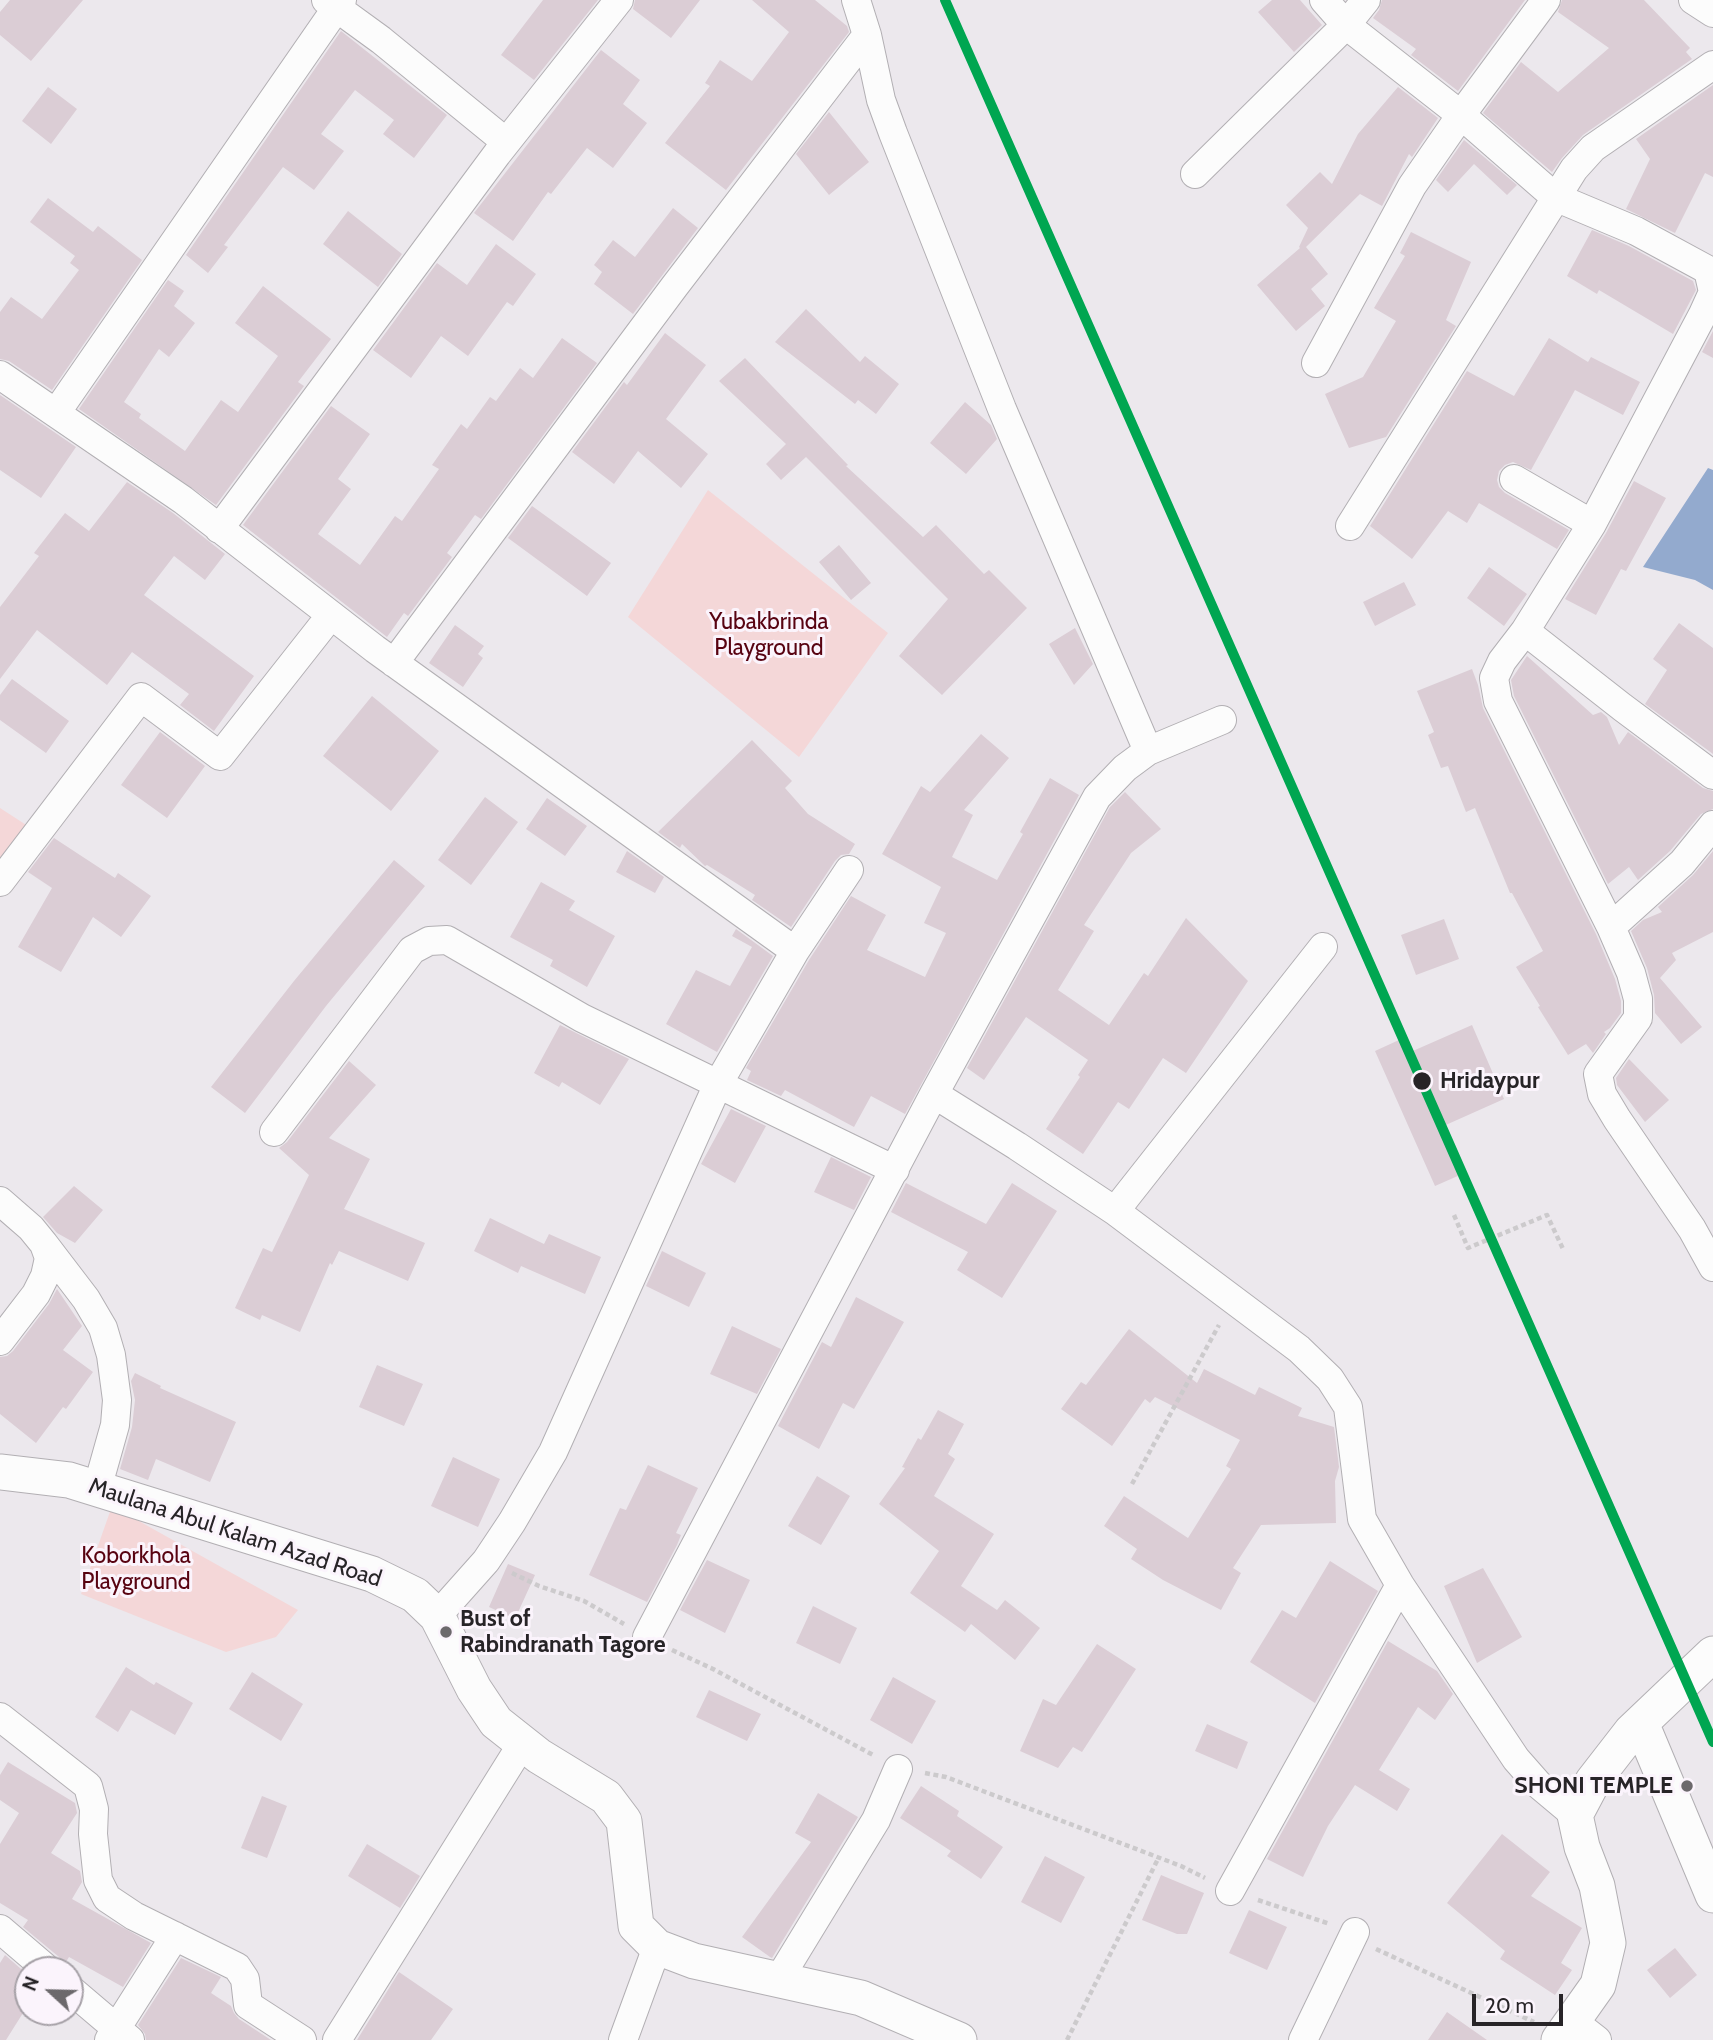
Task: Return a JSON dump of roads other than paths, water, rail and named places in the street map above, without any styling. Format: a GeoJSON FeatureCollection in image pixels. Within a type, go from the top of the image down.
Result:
{"type":"FeatureCollection","features":[{"type":"Feature","properties":{"kind":"street"},"geometry":{"type":"LineString","coordinates":[[219,529],[506,142],[618,0]]}},
{"type":"Feature","properties":{"kind":"street"},"geometry":{"type":"LineString","coordinates":[[856,0],[867,35],[881,100],[892,132],[977,350],[1148,751]]}},
{"type":"Feature","properties":{"kind":"street"},"geometry":{"type":"LineString","coordinates":[[1324,0],[1346,24],[1461,115],[1555,197],[1636,231],[1710,271],[1713,292],[1703,314],[1592,524],[1525,631],[1502,661],[1494,678],[1498,702],[1631,972],[1638,999],[1638,1018],[1598,1074],[1602,1094],[1692,1229],[1713,1267]]}},
{"type":"Feature","properties":{"kind":"street"},"geometry":{"type":"LineString","coordinates":[[1195,174],[1346,24],[1366,0]]}},
{"type":"Feature","properties":{"kind":"street"},"geometry":{"type":"LineString","coordinates":[[1316,363],[1412,186],[1546,0]]}},
{"type":"Feature","properties":{"kind":"street"},"geometry":{"type":"LineString","coordinates":[[1693,0],[1713,13]]}},
{"type":"Feature","properties":{"kind":"street"},"geometry":{"type":"LineString","coordinates":[[56,413],[335,2],[506,142]]}},
{"type":"Feature","properties":{"kind":"street"},"geometry":{"type":"LineString","coordinates":[[394,663],[674,287],[867,35]]}},
{"type":"Feature","properties":{"kind":"street"},"geometry":{"type":"LineString","coordinates":[[1350,526],[1574,169],[1593,148],[1713,65]]}},
{"type":"Feature","properties":{"kind":"street"},"geometry":{"type":"LineString","coordinates":[[0,375],[183,500],[394,663],[794,951]]}},
{"type":"Feature","properties":{"kind":"street"},"geometry":{"type":"LineString","coordinates":[[1514,479],[1592,524]]}},
{"type":"Feature","properties":{"kind":"street"},"geometry":{"type":"LineString","coordinates":[[0,882],[141,697],[220,756],[331,615]]}},
{"type":"Feature","properties":{"kind":"street"},"geometry":{"type":"LineString","coordinates":[[1525,631],[1713,775]]}},
{"type":"Feature","properties":{"kind":"street"},"geometry":{"type":"LineString","coordinates":[[647,1637],[934,1094],[1097,797],[1125,768],[1148,751],[1222,720]]}},
{"type":"Feature","properties":{"kind":"street"},"geometry":{"type":"LineString","coordinates":[[1611,927],[1682,863],[1713,825]]}},
{"type":"Feature","properties":{"kind":"street"},"geometry":{"type":"LineString","coordinates":[[437,1616],[486,1561],[553,1452],[719,1084],[794,951],[849,870]]}},
{"type":"Feature","properties":{"kind":"street"},"geometry":{"type":"LineString","coordinates":[[274,1132],[412,950],[429,941],[447,940],[582,1018],[895,1170]]}},
{"type":"Feature","properties":{"kind":"street"},"geometry":{"type":"LineString","coordinates":[[1115,1211],[1323,947]]}},
{"type":"Feature","properties":{"kind":"street"},"geometry":{"type":"LineString","coordinates":[[934,1094],[1115,1211],[1299,1349],[1330,1379],[1348,1407],[1362,1519],[1401,1585],[1516,1759],[1538,1784],[1575,1815],[1582,1847],[1597,1885],[1608,1943],[1598,1985],[1573,2034]]}},
{"type":"Feature","properties":{"kind":"street"},"geometry":{"type":"LineString","coordinates":[[0,1201],[31,1228],[44,1244],[103,1328],[111,1355],[117,1400],[115,1425],[97,1489]]}},
{"type":"Feature","properties":{"kind":"street"},"geometry":{"type":"LineString","coordinates":[[0,1341],[36,1294],[46,1276],[49,1258],[44,1244]]}},
{"type":"Feature","properties":{"kind":"street","name":"Maulana Abul Kalam Azad Road"},"geometry":{"type":"LineString","coordinates":[[0,1472],[69,1480],[372,1574],[415,1595],[437,1616],[474,1689],[496,1722],[522,1744],[606,1797],[624,1821],[636,1926],[657,1947],[694,1961],[861,1998],[959,2040]]}},
{"type":"Feature","properties":{"kind":"street"},"geometry":{"type":"LineString","coordinates":[[1230,1891],[1401,1585]]}},
{"type":"Feature","properties":{"kind":"street"},"geometry":{"type":"LineString","coordinates":[[1575,1815],[1593,1781],[1641,1723],[1713,1654]]}},
{"type":"Feature","properties":{"kind":"street"},"geometry":{"type":"LineString","coordinates":[[0,1717],[88,1786],[94,1809],[93,1834],[98,1880],[107,1898],[134,1916],[237,1967],[245,1979],[248,2005],[302,2040]]}},
{"type":"Feature","properties":{"kind":"street"},"geometry":{"type":"LineString","coordinates":[[1641,1723],[1713,1895]]}},
{"type":"Feature","properties":{"kind":"street"},"geometry":{"type":"LineString","coordinates":[[337,2040],[522,1744]]}},
{"type":"Feature","properties":{"kind":"street"},"geometry":{"type":"LineString","coordinates":[[779,1979],[876,1819],[898,1769]]}},
{"type":"Feature","properties":{"kind":"street"},"geometry":{"type":"LineString","coordinates":[[0,1928],[32,1956]]}},
{"type":"Feature","properties":{"kind":"street"},"geometry":{"type":"LineString","coordinates":[[1303,2040],[1355,1932]]}},
{"type":"Feature","properties":{"kind":"street"},"geometry":{"type":"LineString","coordinates":[[84,2002],[119,2036],[175,1936]]}},
{"type":"Feature","properties":{"kind":"street"},"geometry":{"type":"LineString","coordinates":[[624,2040],[657,1947]]}},
{"type":"Feature","properties":{"kind":"water"},"geometry":{"type":"Polygon","coordinates":[[[1708,468],[1713,470],[1713,590],[1695,580],[1643,567],[1708,468]]]}},
{"type":"Feature","properties":{"kind":"place","name":"Hridaypur"},"geometry":{"type":"Point","coordinates":[1422,1081]}},
{"type":"Feature","properties":{"kind":"place","name":"Bust of Rabindranath Tagore"},"geometry":{"type":"Point","coordinates":[446,1632]}},
{"type":"Feature","properties":{"kind":"place","name":"SHONI TEMPLE"},"geometry":{"type":"Point","coordinates":[1687,1786]}},
{"type":"Feature","properties":{"kind":"park label","name":"Yubakbrinda Playground"},"geometry":{"type":"Point","coordinates":[769,635]}},
{"type":"Feature","properties":{"kind":"park label","name":"Koborkhola Playground"},"geometry":{"type":"Point","coordinates":[136,1569]}}]}
